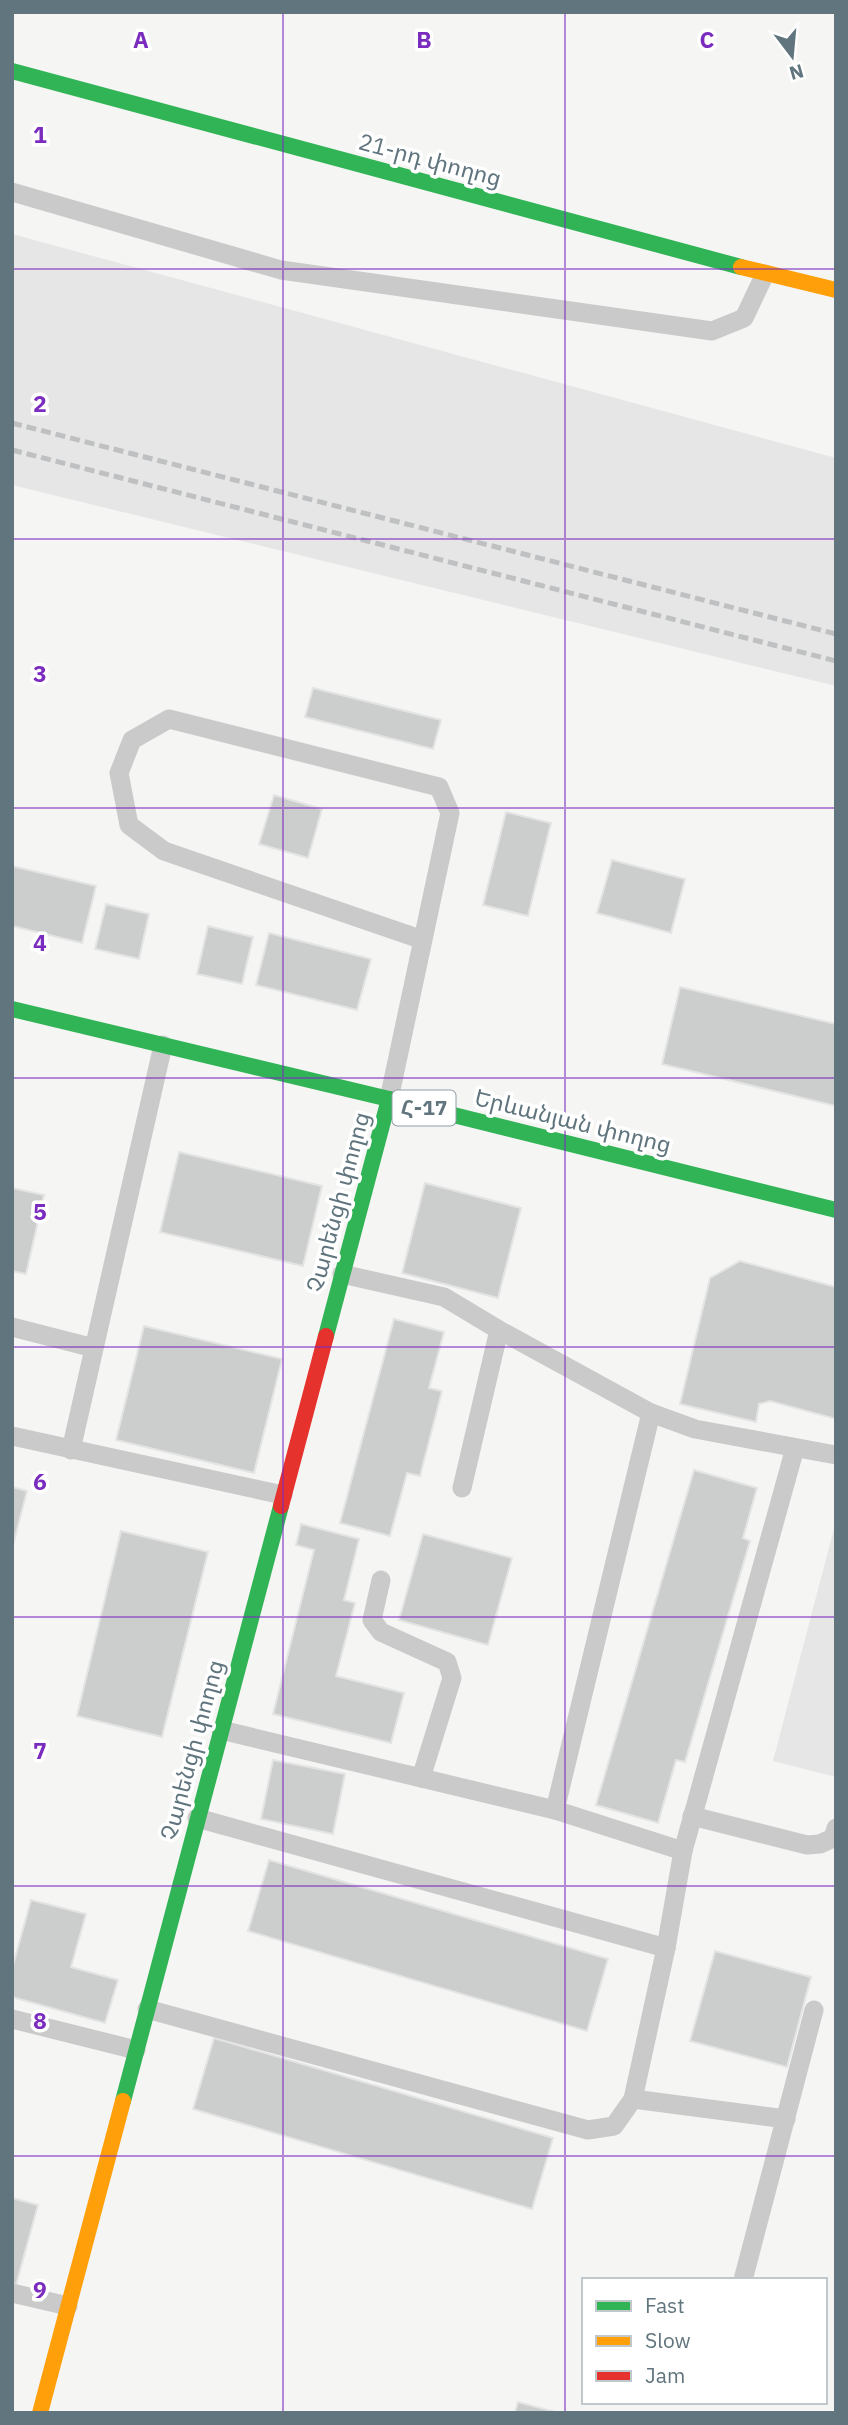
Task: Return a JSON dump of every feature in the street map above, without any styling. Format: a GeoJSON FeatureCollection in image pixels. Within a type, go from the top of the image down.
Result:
{"type":"FeatureCollection","features":[{"type":"Feature","properties":{"kind":"main road","name":"21-րդ փողոց"},"geometry":{"type":"LineString","coordinates":[[12,71],[765,274],[836,290]]}},
{"type":"Feature","properties":{"kind":"main road","name":"Երևանյան փողոց"},"geometry":{"type":"LineString","coordinates":[[12,1009],[836,1210]]}},
{"type":"Feature","properties":{"kind":"main road","name":"Չարենցի փողոց"},"geometry":{"type":"LineString","coordinates":[[40,2413],[389,1099]]}},
{"type":"Feature","properties":{"kind":"lane"},"geometry":{"type":"LineString","coordinates":[[12,192],[281,270],[712,331],[744,318],[765,274]]}},
{"type":"Feature","properties":{"kind":"lane"},"geometry":{"type":"LineString","coordinates":[[389,1099],[423,940],[450,813],[439,787],[169,719],[132,740],[119,773],[129,825],[164,851],[423,940]]}},
{"type":"Feature","properties":{"kind":"lane"},"geometry":{"type":"LineString","coordinates":[[71,1450],[163,1045]]}},
{"type":"Feature","properties":{"kind":"lane"},"geometry":{"type":"LineString","coordinates":[[342,1274],[443,1297],[651,1413],[695,1429],[836,1455]]}},
{"type":"Feature","properties":{"kind":"lane"},"geometry":{"type":"LineString","coordinates":[[12,1327],[94,1348]]}},
{"type":"Feature","properties":{"kind":"lane"},"geometry":{"type":"LineString","coordinates":[[462,1488],[499,1330]]}},
{"type":"Feature","properties":{"kind":"lane"},"geometry":{"type":"LineString","coordinates":[[555,1810],[651,1413]]}},
{"type":"Feature","properties":{"kind":"lane"},"geometry":{"type":"LineString","coordinates":[[12,1436],[284,1495]]}},
{"type":"Feature","properties":{"kind":"lane"},"geometry":{"type":"LineString","coordinates":[[147,2009],[588,2130],[614,2126],[633,2099],[666,1948],[683,1851],[795,1448]]}},
{"type":"Feature","properties":{"kind":"lane"},"geometry":{"type":"LineString","coordinates":[[381,1580],[372,1620],[381,1632],[447,1662],[452,1678],[421,1778]]}},
{"type":"Feature","properties":{"kind":"lane"},"geometry":{"type":"LineString","coordinates":[[221,1730],[555,1810],[683,1851]]}},
{"type":"Feature","properties":{"kind":"lane"},"geometry":{"type":"LineString","coordinates":[[692,1816],[807,1845],[820,1844],[833,1838],[836,1828]]}},
{"type":"Feature","properties":{"kind":"lane"},"geometry":{"type":"LineString","coordinates":[[198,1818],[666,1948]]}},
{"type":"Feature","properties":{"kind":"lane"},"geometry":{"type":"LineString","coordinates":[[744,2278],[814,2010]]}},
{"type":"Feature","properties":{"kind":"lane"},"geometry":{"type":"LineString","coordinates":[[12,2019],[136,2050]]}},
{"type":"Feature","properties":{"kind":"lane"},"geometry":{"type":"LineString","coordinates":[[633,2099],[786,2119]]}},
{"type":"Feature","properties":{"kind":"lane"},"geometry":{"type":"LineString","coordinates":[[12,2293],[68,2306]]}},
{"type":"Feature","properties":{"kind":"shaded area"},"geometry":{"type":"Polygon","coordinates":[[[12,234],[836,458],[836,686],[12,485],[12,234]]]}},
{"type":"Feature","properties":{"kind":"shaded area"},"geometry":{"type":"Polygon","coordinates":[[[836,1521],[836,1777],[773,1761],[836,1521]]]}},
{"type":"Feature","properties":{"kind":"building"},"geometry":{"type":"Polygon","coordinates":[[[313,688],[441,720],[433,749],[305,717],[313,688]]]}},
{"type":"Feature","properties":{"kind":"building"},"geometry":{"type":"Polygon","coordinates":[[[274,795],[322,809],[308,858],[259,844],[274,795]]]}},
{"type":"Feature","properties":{"kind":"building"},"geometry":{"type":"Polygon","coordinates":[[[506,812],[551,823],[528,916],[483,905],[506,812]]]}},
{"type":"Feature","properties":{"kind":"building"},"geometry":{"type":"Polygon","coordinates":[[[612,860],[685,879],[671,933],[597,913],[612,860]]]}},
{"type":"Feature","properties":{"kind":"building"},"geometry":{"type":"Polygon","coordinates":[[[12,866],[96,886],[82,943],[12,926],[12,866]]]}},
{"type":"Feature","properties":{"kind":"building"},"geometry":{"type":"Polygon","coordinates":[[[106,904],[149,914],[139,959],[95,949],[106,904]]]}},
{"type":"Feature","properties":{"kind":"building"},"geometry":{"type":"Polygon","coordinates":[[[208,926],[253,937],[242,984],[197,974],[208,926]]]}},
{"type":"Feature","properties":{"kind":"building"},"geometry":{"type":"Polygon","coordinates":[[[269,933],[371,959],[357,1010],[256,985],[269,933]]]}},
{"type":"Feature","properties":{"kind":"building"},"geometry":{"type":"Polygon","coordinates":[[[680,987],[836,1024],[836,1106],[662,1064],[680,987]]]}},
{"type":"Feature","properties":{"kind":"building"},"geometry":{"type":"Polygon","coordinates":[[[179,1152],[322,1186],[303,1266],[160,1232],[179,1152]]]}},
{"type":"Feature","properties":{"kind":"building"},"geometry":{"type":"Polygon","coordinates":[[[425,1183],[521,1208],[498,1298],[402,1273],[425,1183]]]}},
{"type":"Feature","properties":{"kind":"building"},"geometry":{"type":"Polygon","coordinates":[[[12,1188],[44,1195],[26,1274],[12,1271],[12,1188]]]}},
{"type":"Feature","properties":{"kind":"building"},"geometry":{"type":"Polygon","coordinates":[[[740,1261],[836,1287],[836,1419],[770,1401],[759,1404],[756,1422],[680,1404],[710,1278],[740,1261]]]}},
{"type":"Feature","properties":{"kind":"building"},"geometry":{"type":"Polygon","coordinates":[[[394,1319],[444,1332],[429,1388],[442,1391],[420,1476],[407,1473],[390,1536],[340,1523],[394,1319]]]}},
{"type":"Feature","properties":{"kind":"building"},"geometry":{"type":"Polygon","coordinates":[[[144,1326],[282,1359],[254,1473],[116,1440],[144,1326]]]}},
{"type":"Feature","properties":{"kind":"building"},"geometry":{"type":"Polygon","coordinates":[[[694,1470],[757,1488],[743,1538],[750,1541],[685,1762],[676,1760],[658,1823],[596,1805],[694,1470]]]}},
{"type":"Feature","properties":{"kind":"building"},"geometry":{"type":"Polygon","coordinates":[[[12,1487],[27,1491],[12,1549],[12,1487]]]}},
{"type":"Feature","properties":{"kind":"building"},"geometry":{"type":"Polygon","coordinates":[[[301,1524],[359,1539],[344,1600],[355,1603],[336,1676],[404,1693],[391,1743],[273,1714],[314,1550],[296,1545],[301,1524]]]}},
{"type":"Feature","properties":{"kind":"building"},"geometry":{"type":"Polygon","coordinates":[[[121,1531],[208,1552],[162,1737],[77,1716],[121,1531]]]}},
{"type":"Feature","properties":{"kind":"building"},"geometry":{"type":"Polygon","coordinates":[[[423,1534],[512,1558],[488,1645],[399,1620],[423,1534]]]}},
{"type":"Feature","properties":{"kind":"building"},"geometry":{"type":"Polygon","coordinates":[[[273,1760],[345,1774],[333,1834],[261,1819],[273,1760]]]}},
{"type":"Feature","properties":{"kind":"building"},"geometry":{"type":"Polygon","coordinates":[[[269,1860],[608,1959],[587,2031],[248,1931],[269,1860]]]}},
{"type":"Feature","properties":{"kind":"building"},"geometry":{"type":"Polygon","coordinates":[[[31,1900],[86,1914],[71,1967],[118,1980],[105,2023],[12,1997],[12,1969],[31,1900]]]}},
{"type":"Feature","properties":{"kind":"building"},"geometry":{"type":"Polygon","coordinates":[[[715,1951],[811,1977],[787,2067],[690,2041],[715,1951]]]}},
{"type":"Feature","properties":{"kind":"building"},"geometry":{"type":"Polygon","coordinates":[[[214,2038],[553,2138],[532,2209],[193,2109],[214,2038]]]}},
{"type":"Feature","properties":{"kind":"building"},"geometry":{"type":"Polygon","coordinates":[[[12,2198],[38,2205],[16,2285],[12,2284],[12,2198]]]}},
{"type":"Feature","properties":{"kind":"building"},"geometry":{"type":"Polygon","coordinates":[[[518,2402],[559,2413],[515,2413],[518,2402]]]}},
{"type":"Feature","properties":{"kind":"railway"},"geometry":{"type":"LineString","coordinates":[[12,423],[836,634]]}},
{"type":"Feature","properties":{"kind":"railway"},"geometry":{"type":"LineString","coordinates":[[12,450],[836,661]]}},
{"type":"Feature","properties":{"kind":"traffic: fast"},"geometry":{"type":"LineString","coordinates":[[12,71],[741,267]]}},
{"type":"Feature","properties":{"kind":"traffic: fast"},"geometry":{"type":"LineString","coordinates":[[12,1009],[836,1210]]}},
{"type":"Feature","properties":{"kind":"traffic: fast"},"geometry":{"type":"LineString","coordinates":[[326,1336],[389,1099]]}},
{"type":"Feature","properties":{"kind":"traffic: fast"},"geometry":{"type":"LineString","coordinates":[[123,2101],[281,1506]]}},
{"type":"Feature","properties":{"kind":"traffic: slow"},"geometry":{"type":"LineString","coordinates":[[741,267],[836,290]]}},
{"type":"Feature","properties":{"kind":"traffic: slow"},"geometry":{"type":"LineString","coordinates":[[40,2413],[123,2101]]}},
{"type":"Feature","properties":{"kind":"traffic: jam"},"geometry":{"type":"LineString","coordinates":[[281,1506],[326,1336]]}}]}
